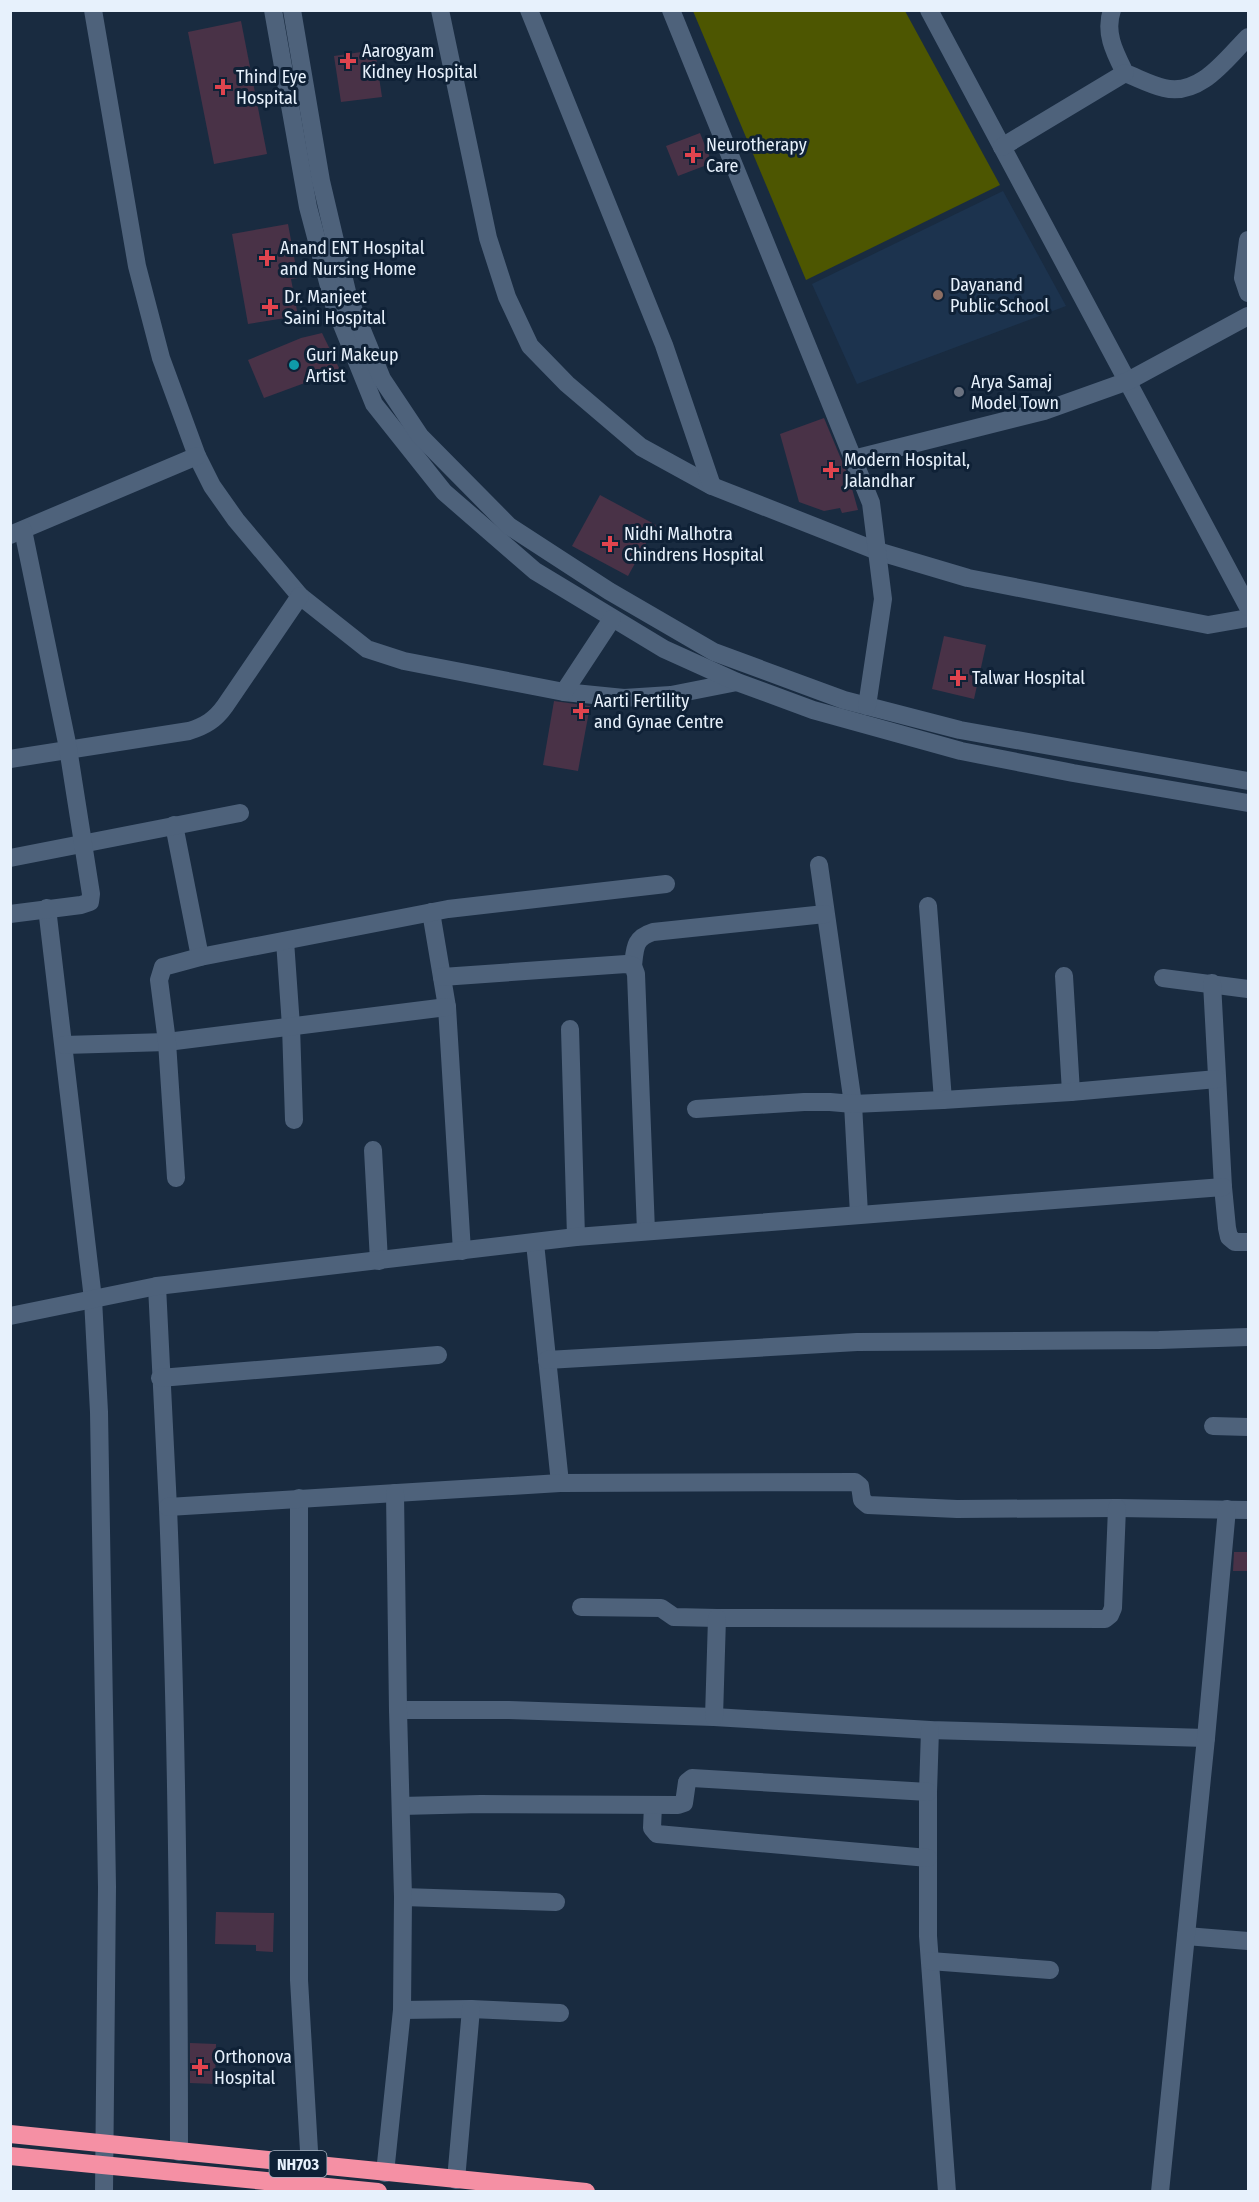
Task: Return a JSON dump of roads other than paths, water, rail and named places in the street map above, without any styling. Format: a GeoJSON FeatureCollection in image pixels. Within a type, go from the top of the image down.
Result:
{"type":"FeatureCollection","features":[{"type":"Feature","properties":{"kind":"highway","name":"NH703"},"geometry":{"type":"LineString","coordinates":[[10,2134],[456,2180],[486,2187],[586,2192]]}},
{"type":"Feature","properties":{"kind":"highway","name":"NH703"},"geometry":{"type":"LineString","coordinates":[[10,2156],[378,2192]]}},
{"type":"Feature","properties":{"kind":"street"},"geometry":{"type":"LineString","coordinates":[[93,10],[137,266],[161,358],[197,456],[212,486],[236,520],[300,596],[367,649],[404,661],[564,692],[636,697],[671,695],[737,682]]}},
{"type":"Feature","properties":{"kind":"street"},"geometry":{"type":"LineString","coordinates":[[273,10],[308,207],[334,305],[374,404],[444,492],[535,571],[664,649],[737,682],[833,716],[961,751],[1085,776],[1248,803]]}},
{"type":"Feature","properties":{"kind":"street"},"geometry":{"type":"LineString","coordinates":[[292,10],[321,181],[348,296],[382,379],[420,436],[509,526],[609,591],[714,652],[844,700],[960,730],[1248,781]]}},
{"type":"Feature","properties":{"kind":"street"},"geometry":{"type":"LineString","coordinates":[[440,10],[488,238],[507,297],[530,346],[567,384],[641,447],[712,486],[877,551],[968,578],[1208,625],[1248,618]]}},
{"type":"Feature","properties":{"kind":"street"},"geometry":{"type":"LineString","coordinates":[[529,10],[664,345],[712,486]]}},
{"type":"Feature","properties":{"kind":"street"},"geometry":{"type":"LineString","coordinates":[[671,10],[872,503],[883,599],[867,706]]}},
{"type":"Feature","properties":{"kind":"street"},"geometry":{"type":"LineString","coordinates":[[929,10],[1248,607]]}},
{"type":"Feature","properties":{"kind":"street"},"geometry":{"type":"LineString","coordinates":[[1112,10],[1108,21],[1113,49],[1125,73],[1166,89],[1191,87],[1209,77],[1248,37]]}},
{"type":"Feature","properties":{"kind":"street"},"geometry":{"type":"LineString","coordinates":[[1002,147],[1125,73]]}},
{"type":"Feature","properties":{"kind":"street"},"geometry":{"type":"LineString","coordinates":[[1248,240],[1243,278],[1248,293]]}},
{"type":"Feature","properties":{"kind":"street"},"geometry":{"type":"LineString","coordinates":[[853,459],[1044,411],[1128,381],[1248,316]]}},
{"type":"Feature","properties":{"kind":"street"},"geometry":{"type":"LineString","coordinates":[[10,914],[90,902],[91,894],[68,748],[17,533],[197,456]]}},
{"type":"Feature","properties":{"kind":"street"},"geometry":{"type":"LineString","coordinates":[[10,759],[68,748],[189,731],[205,726],[216,719],[300,596]]}},
{"type":"Feature","properties":{"kind":"street"},"geometry":{"type":"LineString","coordinates":[[564,692],[612,619]]}},
{"type":"Feature","properties":{"kind":"street"},"geometry":{"type":"LineString","coordinates":[[10,858],[240,813]]}},
{"type":"Feature","properties":{"kind":"street"},"geometry":{"type":"LineString","coordinates":[[174,825],[200,957]]}},
{"type":"Feature","properties":{"kind":"street"},"geometry":{"type":"LineString","coordinates":[[819,865],[853,1104],[859,1214]]}},
{"type":"Feature","properties":{"kind":"street"},"geometry":{"type":"LineString","coordinates":[[176,1178],[167,1042],[159,980],[163,967],[200,957],[430,912],[666,884]]}},
{"type":"Feature","properties":{"kind":"street"},"geometry":{"type":"LineString","coordinates":[[928,906],[943,1100]]}},
{"type":"Feature","properties":{"kind":"street"},"geometry":{"type":"LineString","coordinates":[[47,908],[93,1299],[99,1412],[107,1887],[104,2192]]}},
{"type":"Feature","properties":{"kind":"street"},"geometry":{"type":"LineString","coordinates":[[430,912],[447,1007],[462,1251]]}},
{"type":"Feature","properties":{"kind":"street"},"geometry":{"type":"LineString","coordinates":[[646,1230],[636,986],[633,966],[638,941],[643,935],[653,932],[825,915]]}},
{"type":"Feature","properties":{"kind":"street"},"geometry":{"type":"LineString","coordinates":[[285,941],[294,1120]]}},
{"type":"Feature","properties":{"kind":"street"},"geometry":{"type":"LineString","coordinates":[[442,977],[626,964],[633,966]]}},
{"type":"Feature","properties":{"kind":"street"},"geometry":{"type":"LineString","coordinates":[[1064,976],[1071,1092]]}},
{"type":"Feature","properties":{"kind":"street"},"geometry":{"type":"LineString","coordinates":[[1163,978],[1248,989]]}},
{"type":"Feature","properties":{"kind":"street"},"geometry":{"type":"LineString","coordinates":[[1212,984],[1223,1187],[1229,1237],[1235,1242],[1248,1242]]}},
{"type":"Feature","properties":{"kind":"street"},"geometry":{"type":"LineString","coordinates":[[64,1045],[167,1042],[447,1007]]}},
{"type":"Feature","properties":{"kind":"street"},"geometry":{"type":"LineString","coordinates":[[570,1029],[576,1238]]}},
{"type":"Feature","properties":{"kind":"street"},"geometry":{"type":"LineString","coordinates":[[696,1109],[821,1102],[853,1104],[943,1100],[1071,1092],[1217,1079]]}},
{"type":"Feature","properties":{"kind":"street"},"geometry":{"type":"LineString","coordinates":[[373,1150],[379,1261]]}},
{"type":"Feature","properties":{"kind":"street"},"geometry":{"type":"LineString","coordinates":[[10,1316],[157,1286],[646,1230],[1223,1187]]}},
{"type":"Feature","properties":{"kind":"street"},"geometry":{"type":"LineString","coordinates":[[535,1243],[560,1483]]}},
{"type":"Feature","properties":{"kind":"street"},"geometry":{"type":"LineString","coordinates":[[157,1286],[168,1507],[179,1926],[179,2152]]}},
{"type":"Feature","properties":{"kind":"street"},"geometry":{"type":"LineString","coordinates":[[547,1360],[857,1342],[1159,1340],[1248,1337]]}},
{"type":"Feature","properties":{"kind":"street"},"geometry":{"type":"LineString","coordinates":[[160,1378],[438,1355]]}},
{"type":"Feature","properties":{"kind":"street"},"geometry":{"type":"LineString","coordinates":[[1213,1426],[1248,1427]]}},
{"type":"Feature","properties":{"kind":"street"},"geometry":{"type":"LineString","coordinates":[[168,1507],[299,1497],[560,1483],[855,1482],[860,1486],[862,1500],[868,1505],[957,1509],[1248,1510]]}},
{"type":"Feature","properties":{"kind":"street"},"geometry":{"type":"LineString","coordinates":[[385,2173],[402,2010],[403,1897],[395,1492]]}},
{"type":"Feature","properties":{"kind":"street"},"geometry":{"type":"LineString","coordinates":[[299,1497],[298,1934],[311,2185]]}},
{"type":"Feature","properties":{"kind":"street"},"geometry":{"type":"LineString","coordinates":[[581,1607],[661,1608],[674,1617],[717,1618],[1105,1618],[1110,1615],[1113,1608],[1117,1508]]}},
{"type":"Feature","properties":{"kind":"street"},"geometry":{"type":"LineString","coordinates":[[1160,2192],[1227,1509]]}},
{"type":"Feature","properties":{"kind":"street"},"geometry":{"type":"LineString","coordinates":[[714,1717],[717,1618]]}},
{"type":"Feature","properties":{"kind":"street"},"geometry":{"type":"LineString","coordinates":[[398,1710],[509,1710],[714,1717],[930,1730],[1206,1738]]}},
{"type":"Feature","properties":{"kind":"street"},"geometry":{"type":"LineString","coordinates":[[930,1730],[928,1792],[930,1961],[947,2192]]}},
{"type":"Feature","properties":{"kind":"street"},"geometry":{"type":"LineString","coordinates":[[401,1806],[678,1805],[684,1803],[687,1782],[692,1778],[928,1792]]}},
{"type":"Feature","properties":{"kind":"street"},"geometry":{"type":"LineString","coordinates":[[653,1805],[652,1828],[657,1834],[928,1858]]}},
{"type":"Feature","properties":{"kind":"street"},"geometry":{"type":"LineString","coordinates":[[403,1897],[556,1902]]}},
{"type":"Feature","properties":{"kind":"street"},"geometry":{"type":"LineString","coordinates":[[1186,1936],[1248,1941]]}},
{"type":"Feature","properties":{"kind":"street"},"geometry":{"type":"LineString","coordinates":[[930,1961],[1050,1970]]}},
{"type":"Feature","properties":{"kind":"street"},"geometry":{"type":"LineString","coordinates":[[402,2010],[471,2009],[560,2013]]}},
{"type":"Feature","properties":{"kind":"street"},"geometry":{"type":"LineString","coordinates":[[456,2180],[471,2009]]}},
{"type":"Feature","properties":{"kind":"place","name":"Aarogyam Kidney Hospital"},"geometry":{"type":"Point","coordinates":[348,61]}},
{"type":"Feature","properties":{"kind":"place","name":"Thind Eye Hospital"},"geometry":{"type":"Point","coordinates":[223,87]}},
{"type":"Feature","properties":{"kind":"place","name":"Neurotherapy Care"},"geometry":{"type":"Point","coordinates":[693,155]}},
{"type":"Feature","properties":{"kind":"place","name":"Anand ENT Hospital and Nursing Home"},"geometry":{"type":"Point","coordinates":[267,258]}},
{"type":"Feature","properties":{"kind":"place","name":"Dayanand Public School"},"geometry":{"type":"Point","coordinates":[938,295]}},
{"type":"Feature","properties":{"kind":"place","name":"Dr. Manjeet Saini Hospital"},"geometry":{"type":"Point","coordinates":[270,307]}},
{"type":"Feature","properties":{"kind":"place","name":"Guri Makeup Artist"},"geometry":{"type":"Point","coordinates":[294,365]}},
{"type":"Feature","properties":{"kind":"place","name":"Arya Samaj Model Town"},"geometry":{"type":"Point","coordinates":[959,392]}},
{"type":"Feature","properties":{"kind":"place","name":"Modern Hospital, Jalandhar"},"geometry":{"type":"Point","coordinates":[831,470]}},
{"type":"Feature","properties":{"kind":"place","name":"Nidhi Malhotra Chindrens Hospital"},"geometry":{"type":"Point","coordinates":[610,544]}},
{"type":"Feature","properties":{"kind":"place","name":"Talwar Hospital"},"geometry":{"type":"Point","coordinates":[958,678]}},
{"type":"Feature","properties":{"kind":"place","name":"Aarti Fertility and Gynae Centre"},"geometry":{"type":"Point","coordinates":[581,711]}},
{"type":"Feature","properties":{"kind":"place","name":"Orthonova Hospital"},"geometry":{"type":"Point","coordinates":[200,2067]}}]}
